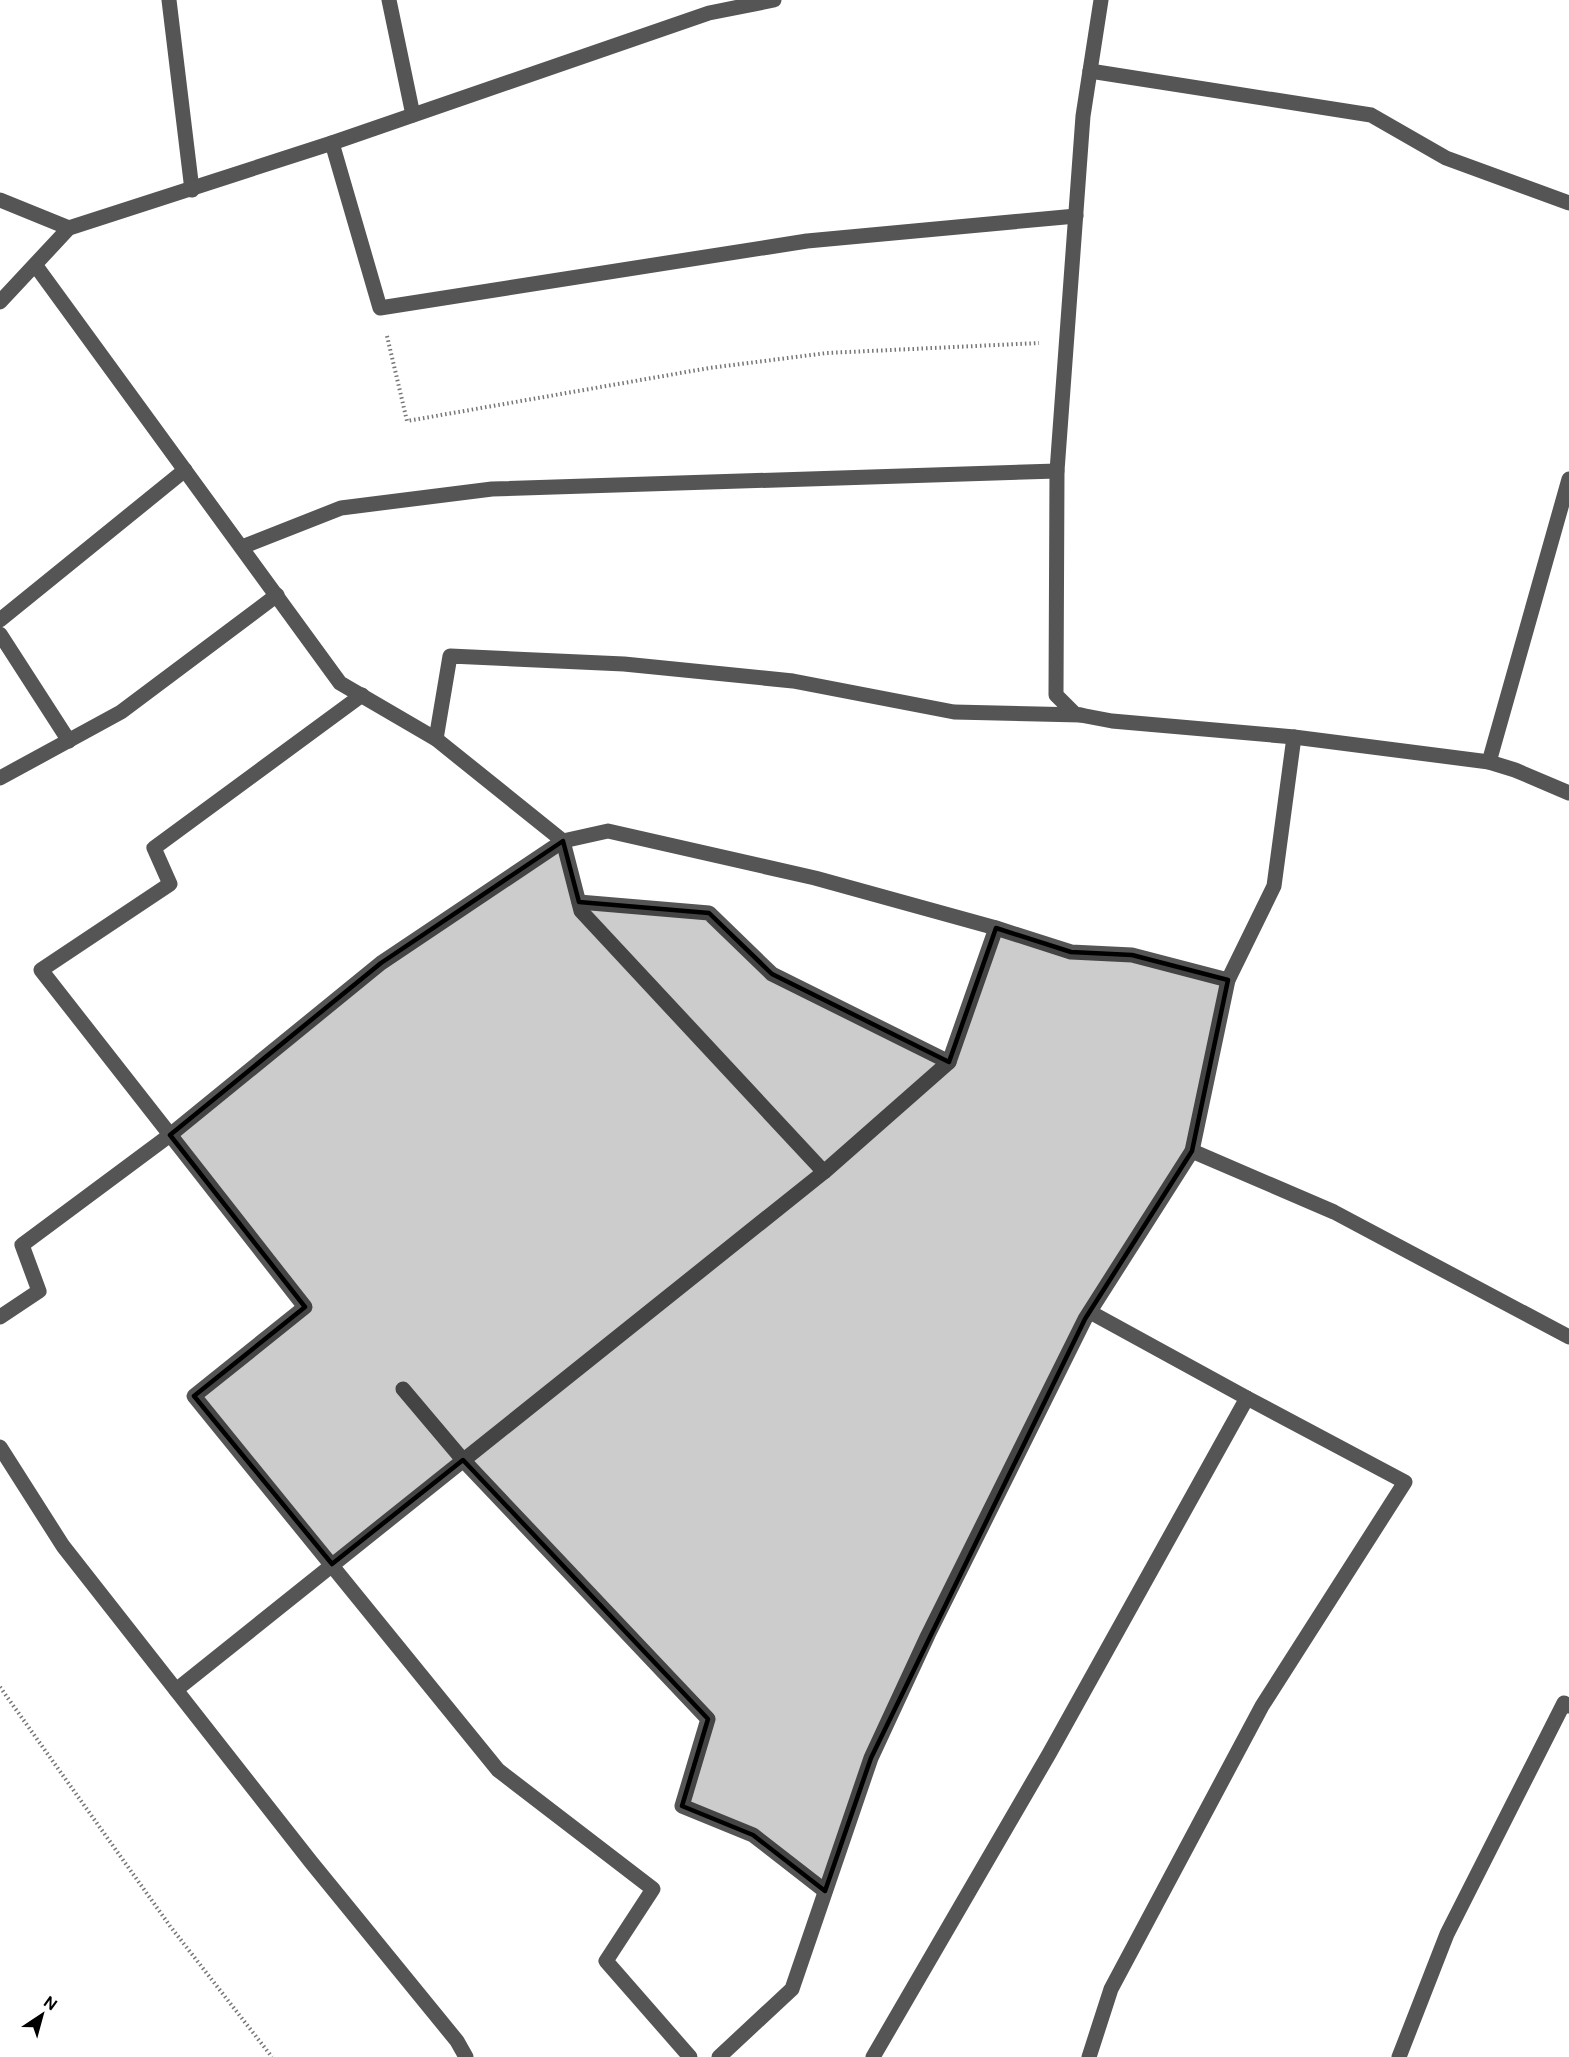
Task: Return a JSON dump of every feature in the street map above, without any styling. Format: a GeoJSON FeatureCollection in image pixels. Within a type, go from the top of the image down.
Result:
{"type":"FeatureCollection","features":[{"type":"Feature","properties":{"kind":"street"},"geometry":{"type":"LineString","coordinates":[[169,0],[192,190]]}},
{"type":"Feature","properties":{"kind":"street"},"geometry":{"type":"LineString","coordinates":[[389,0],[414,115]]}},
{"type":"Feature","properties":{"kind":"street"},"geometry":{"type":"LineString","coordinates":[[0,302],[69,228],[332,143],[709,13],[774,0]]}},
{"type":"Feature","properties":{"kind":"street"},"geometry":{"type":"LineString","coordinates":[[1101,0],[1083,116],[1057,471],[1056,695],[1075,714],[1112,721],[1294,737],[1489,762],[1515,770],[1569,793]]}},
{"type":"Feature","properties":{"kind":"street"},"geometry":{"type":"LineString","coordinates":[[1090,71],[1371,115],[1446,158],[1569,203]]}},
{"type":"Feature","properties":{"kind":"street"},"geometry":{"type":"LineString","coordinates":[[332,143],[380,308],[807,241],[1076,216]]}},
{"type":"Feature","properties":{"kind":"street"},"geometry":{"type":"LineString","coordinates":[[0,200],[69,228]]}},
{"type":"Feature","properties":{"kind":"street"},"geometry":{"type":"LineString","coordinates":[[36,266],[340,682],[436,739],[563,841],[581,911],[824,1172]]}},
{"type":"Feature","properties":{"kind":"street"},"geometry":{"type":"LineString","coordinates":[[0,620],[185,470]]}},
{"type":"Feature","properties":{"kind":"street"},"geometry":{"type":"LineString","coordinates":[[242,547],[341,508],[492,489],[1057,471]]}},
{"type":"Feature","properties":{"kind":"street"},"geometry":{"type":"LineString","coordinates":[[1489,762],[1566,500],[1569,479]]}},
{"type":"Feature","properties":{"kind":"street"},"geometry":{"type":"LineString","coordinates":[[0,778],[121,712],[277,596]]}},
{"type":"Feature","properties":{"kind":"street"},"geometry":{"type":"LineString","coordinates":[[0,634],[69,741]]}},
{"type":"Feature","properties":{"kind":"street"},"geometry":{"type":"LineString","coordinates":[[436,739],[450,656],[624,664],[793,681],[954,712],[1081,715]]}},
{"type":"Feature","properties":{"kind":"street"},"geometry":{"type":"LineString","coordinates":[[362,695],[154,848],[170,884],[41,970],[305,1306],[194,1396],[498,1770],[653,1889],[606,1960],[690,2057]]}},
{"type":"Feature","properties":{"kind":"street"},"geometry":{"type":"LineString","coordinates":[[719,2057],[792,1989],[871,1758],[928,1635],[1090,1312],[1192,1150],[1228,980],[1274,886],[1294,737]]}},
{"type":"Feature","properties":{"kind":"street"},"geometry":{"type":"LineString","coordinates":[[0,1317],[39,1291],[22,1245],[170,1135],[381,963],[563,841],[608,831],[815,878],[996,928],[1071,952],[1132,955],[1228,980]]}},
{"type":"Feature","properties":{"kind":"street"},"geometry":{"type":"LineString","coordinates":[[579,902],[709,913],[772,974],[949,1062]]}},
{"type":"Feature","properties":{"kind":"street"},"geometry":{"type":"LineString","coordinates":[[176,1690],[824,1172],[949,1062],[996,928]]}},
{"type":"Feature","properties":{"kind":"street"},"geometry":{"type":"LineString","coordinates":[[1192,1150],[1334,1212],[1569,1337]]}},
{"type":"Feature","properties":{"kind":"street"},"geometry":{"type":"LineString","coordinates":[[1089,2057],[1111,1989],[1262,1706],[1405,1482],[1090,1312]]}},
{"type":"Feature","properties":{"kind":"street"},"geometry":{"type":"LineString","coordinates":[[403,1389],[463,1460],[708,1719],[682,1806],[753,1835],[825,1891]]}},
{"type":"Feature","properties":{"kind":"street"},"geometry":{"type":"LineString","coordinates":[[873,2057],[1049,1754],[1247,1398]]}},
{"type":"Feature","properties":{"kind":"street"},"geometry":{"type":"LineString","coordinates":[[0,1447],[63,1546],[311,1862],[457,2041],[466,2057]]}},
{"type":"Feature","properties":{"kind":"street"},"geometry":{"type":"LineString","coordinates":[[1399,2057],[1447,1934],[1564,1703],[1569,1706]]}},
{"type":"Feature","properties":{"kind":"path"},"geometry":{"type":"LineString","coordinates":[[380,308],[407,421],[709,368],[828,353],[1066,341]]}},
{"type":"Feature","properties":{"kind":"path"},"geometry":{"type":"LineString","coordinates":[[0,1687],[170,1926],[272,2057]]}},
{"type":"Feature","properties":{"kind":"highlighted area"},"geometry":{"type":"Polygon","coordinates":[[[563,841],[579,902],[709,913],[772,974],[949,1062],[996,928],[1071,952],[1132,955],[1228,980],[1192,1151],[1085,1319],[871,1758],[825,1891],[753,1835],[682,1806],[708,1719],[463,1460],[332,1564],[194,1396],[305,1307],[170,1135],[381,963],[563,841]]]}}]}
